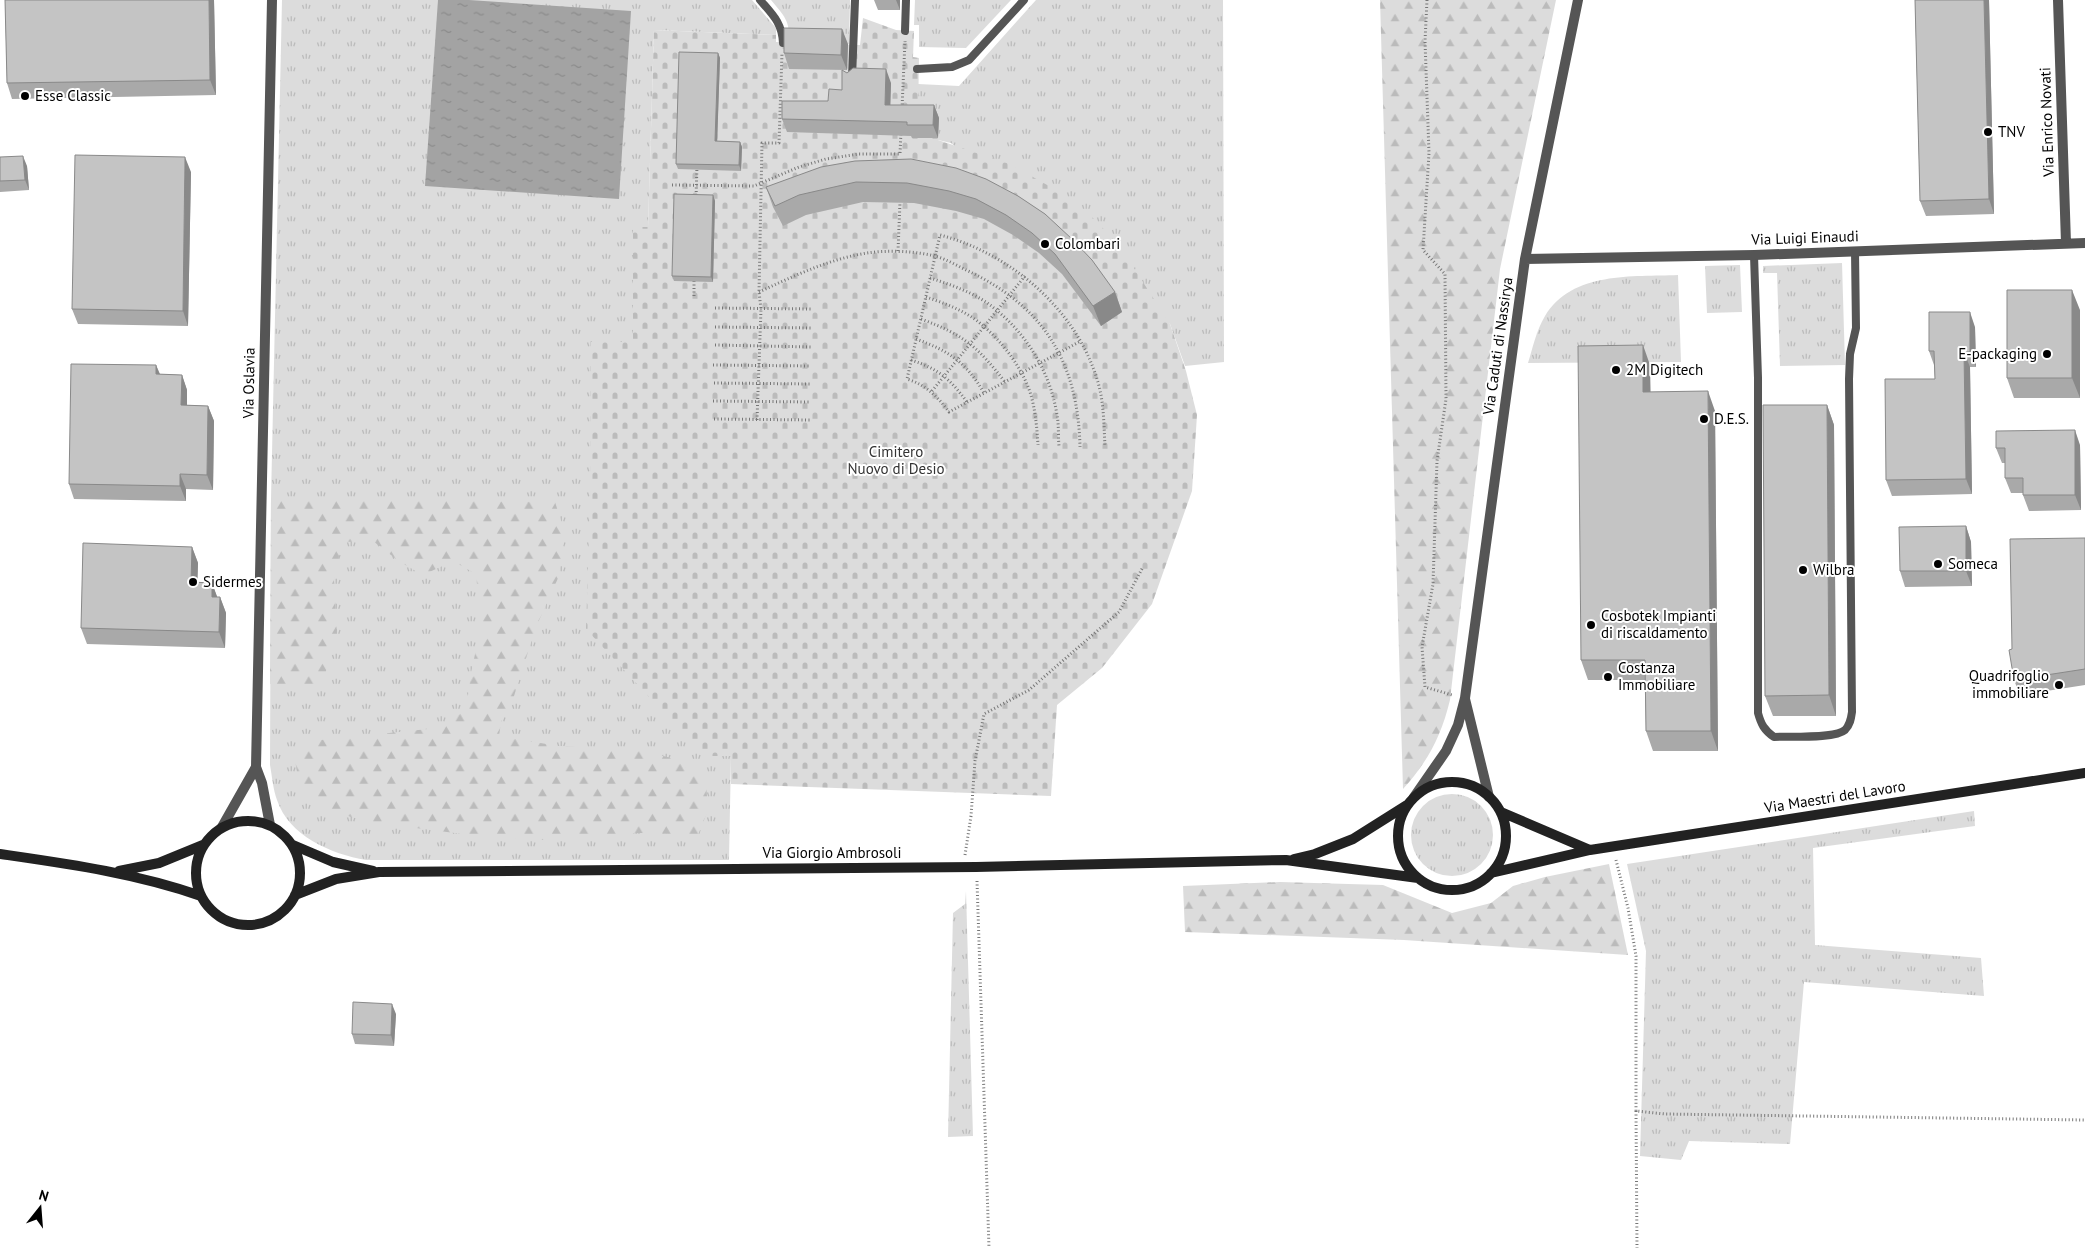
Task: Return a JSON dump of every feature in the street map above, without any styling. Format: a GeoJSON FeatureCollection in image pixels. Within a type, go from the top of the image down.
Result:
{"type":"FeatureCollection","features":[{"type":"Feature","properties":{"kind":"main road","name":"Via Maestri del Lavoro"},"geometry":{"type":"LineString","coordinates":[[1491,873],[1590,850],[2085,773]]}},
{"type":"Feature","properties":{"kind":"main road"},"geometry":{"type":"LineString","coordinates":[[1444,782],[1460,783],[1476,788],[1489,797],[1501,812],[1506,828],[1506,844],[1501,860],[1491,873],[1478,883],[1463,889],[1447,890],[1432,886],[1418,878],[1405,862],[1398,843],[1399,823],[1411,801],[1428,787],[1444,782]]}},
{"type":"Feature","properties":{"kind":"main road","name":"Via Giorgio Ambrosoli"},"geometry":{"type":"LineString","coordinates":[[1286,860],[1315,854],[1353,839],[1411,801]]}},
{"type":"Feature","properties":{"kind":"main road"},"geometry":{"type":"LineString","coordinates":[[1501,812],[1590,850]]}},
{"type":"Feature","properties":{"kind":"main road"},"geometry":{"type":"LineString","coordinates":[[238,821],[254,821],[270,825],[283,834],[292,845],[300,870],[296,895],[286,908],[273,918],[257,924],[240,924],[224,919],[211,910],[201,896],[196,879],[197,861],[204,845],[212,834],[222,827],[238,821]]}},
{"type":"Feature","properties":{"kind":"main road"},"geometry":{"type":"LineString","coordinates":[[117,872],[159,863],[204,845]]}},
{"type":"Feature","properties":{"kind":"main road","name":"Via Giorgio Ambrosoli"},"geometry":{"type":"LineString","coordinates":[[292,845],[333,862],[379,872]]}},
{"type":"Feature","properties":{"kind":"main road"},"geometry":{"type":"LineString","coordinates":[[0,854],[117,872],[163,883],[201,896]]}},
{"type":"Feature","properties":{"kind":"main road","name":"Via Giorgio Ambrosoli"},"geometry":{"type":"LineString","coordinates":[[296,895],[336,879],[379,872],[976,868],[1286,860],[1418,878]]}},
{"type":"Feature","properties":{"kind":"street","name":"Via Oslavia"},"geometry":{"type":"LineString","coordinates":[[270,825],[262,783],[256,767],[272,0]]}},
{"type":"Feature","properties":{"kind":"street","name":"Via Caduti di Nassirya"},"geometry":{"type":"LineString","coordinates":[[1411,801],[1446,751],[1458,725],[1465,698],[1525,259],[1578,0]]}},
{"type":"Feature","properties":{"kind":"street","name":"Via Enrico Novati"},"geometry":{"type":"LineString","coordinates":[[2058,0],[2066,243]]}},
{"type":"Feature","properties":{"kind":"street","name":"Via Luigi Einaudi"},"geometry":{"type":"LineString","coordinates":[[1525,259],[1754,255],[2085,243]]}},
{"type":"Feature","properties":{"kind":"street","name":"Via Caduti di Nassirya"},"geometry":{"type":"LineString","coordinates":[[1465,698],[1489,797]]}},
{"type":"Feature","properties":{"kind":"street","name":"Via Oslavia"},"geometry":{"type":"LineString","coordinates":[[222,827],[256,767]]}},
{"type":"Feature","properties":{"kind":"lane"},"geometry":{"type":"LineString","coordinates":[[760,0],[780,24],[783,43]]}},
{"type":"Feature","properties":{"kind":"lane"},"geometry":{"type":"LineString","coordinates":[[852,81],[855,0]]}},
{"type":"Feature","properties":{"kind":"lane"},"geometry":{"type":"LineString","coordinates":[[905,31],[906,0]]}},
{"type":"Feature","properties":{"kind":"lane"},"geometry":{"type":"LineString","coordinates":[[917,69],[952,67],[969,60],[1024,0]]}},
{"type":"Feature","properties":{"kind":"lane"},"geometry":{"type":"LineString","coordinates":[[1754,255],[1758,378],[1758,713],[1761,724],[1766,732],[1774,737],[1827,735],[1843,732],[1851,722],[1852,712],[1849,379],[1850,354],[1856,328],[1856,251]]}},
{"type":"Feature","properties":{"kind":"path"},"geometry":{"type":"LineString","coordinates":[[1427,0],[1426,41],[1430,153],[1423,250],[1445,274],[1446,399],[1437,461],[1433,584],[1422,646],[1425,688],[1465,698]]}},
{"type":"Feature","properties":{"kind":"path"},"geometry":{"type":"LineString","coordinates":[[902,116],[905,31]]}},
{"type":"Feature","properties":{"kind":"path"},"geometry":{"type":"LineString","coordinates":[[757,420],[761,308],[762,143],[779,143],[783,43]]}},
{"type":"Feature","properties":{"kind":"path"},"geometry":{"type":"LineString","coordinates":[[901,162],[902,125]]}},
{"type":"Feature","properties":{"kind":"path"},"geometry":{"type":"LineString","coordinates":[[672,185],[754,186],[799,167],[826,159],[859,154],[900,154]]}},
{"type":"Feature","properties":{"kind":"path"},"geometry":{"type":"LineString","coordinates":[[696,204],[697,156]]}},
{"type":"Feature","properties":{"kind":"path"},"geometry":{"type":"LineString","coordinates":[[898,251],[900,202]]}},
{"type":"Feature","properties":{"kind":"path"},"geometry":{"type":"LineString","coordinates":[[1079,342],[948,412],[932,392],[920,384],[907,379],[940,235],[982,250],[1004,262],[1025,276],[1060,313],[1079,342],[1089,360],[1100,389],[1104,416],[1105,447]]}},
{"type":"Feature","properties":{"kind":"path"},"geometry":{"type":"LineString","coordinates":[[760,292],[832,261],[868,253],[898,251],[935,256],[984,278],[1010,294],[1036,318],[1059,352],[1074,395],[1080,447]]}},
{"type":"Feature","properties":{"kind":"path"},"geometry":{"type":"LineString","coordinates":[[694,269],[694,296]]}},
{"type":"Feature","properties":{"kind":"path"},"geometry":{"type":"LineString","coordinates":[[932,392],[1025,276]]}},
{"type":"Feature","properties":{"kind":"path"},"geometry":{"type":"LineString","coordinates":[[930,278],[967,292],[997,311],[1013,326],[1041,362],[1049,380],[1058,416],[1059,446]]}},
{"type":"Feature","properties":{"kind":"path"},"geometry":{"type":"LineString","coordinates":[[926,297],[955,308],[981,323],[1008,352],[1021,373],[1032,397],[1037,421],[1038,445]]}},
{"type":"Feature","properties":{"kind":"path"},"geometry":{"type":"LineString","coordinates":[[715,308],[813,309]]}},
{"type":"Feature","properties":{"kind":"path"},"geometry":{"type":"LineString","coordinates":[[921,319],[938,325],[972,344],[982,352],[1005,382]]}},
{"type":"Feature","properties":{"kind":"path"},"geometry":{"type":"LineString","coordinates":[[715,327],[812,328]]}},
{"type":"Feature","properties":{"kind":"path"},"geometry":{"type":"LineString","coordinates":[[916,339],[945,350],[959,360],[969,370],[984,393]]}},
{"type":"Feature","properties":{"kind":"path"},"geometry":{"type":"LineString","coordinates":[[715,345],[813,347]]}},
{"type":"Feature","properties":{"kind":"path"},"geometry":{"type":"LineString","coordinates":[[911,360],[928,366],[945,376],[967,402]]}},
{"type":"Feature","properties":{"kind":"path"},"geometry":{"type":"LineString","coordinates":[[714,365],[811,366]]}},
{"type":"Feature","properties":{"kind":"path"},"geometry":{"type":"LineString","coordinates":[[714,383],[812,384]]}},
{"type":"Feature","properties":{"kind":"path"},"geometry":{"type":"LineString","coordinates":[[712,401],[810,402]]}},
{"type":"Feature","properties":{"kind":"path"},"geometry":{"type":"LineString","coordinates":[[714,419],[812,420]]}},
{"type":"Feature","properties":{"kind":"path"},"geometry":{"type":"LineString","coordinates":[[963,868],[971,816],[975,761],[984,714],[1029,690],[1118,612],[1143,567]]}},
{"type":"Feature","properties":{"kind":"path"},"geometry":{"type":"LineString","coordinates":[[1613,847],[1628,908],[1636,956],[1637,1248]]}},
{"type":"Feature","properties":{"kind":"path"},"geometry":{"type":"LineString","coordinates":[[976,868],[989,1248]]}},
{"type":"Feature","properties":{"kind":"path"},"geometry":{"type":"LineString","coordinates":[[1636,1111],[1665,1114],[2085,1120]]}},
{"type":"Feature","properties":{"kind":"green space"},"geometry":{"type":"Polygon","coordinates":[[[282,0],[752,0],[776,28],[776,35],[654,30],[648,228],[633,228],[633,342],[591,343],[731,756],[729,860],[366,860],[339,853],[313,841],[291,824],[283,813],[277,800],[270,765],[271,499],[282,0]]]}},
{"type":"Feature","properties":{"kind":"green space"},"geometry":{"type":"Polygon","coordinates":[[[771,0],[850,0],[849,44],[790,43],[789,29],[785,19],[771,0]]]}},
{"type":"Feature","properties":{"kind":"green space"},"geometry":{"type":"Polygon","coordinates":[[[915,0],[1011,0],[966,48],[919,47],[919,25],[914,25],[915,0]]]}},
{"type":"Feature","properties":{"kind":"green space"},"geometry":{"type":"Polygon","coordinates":[[[1036,0],[1223,0],[1224,362],[1185,366],[1170,324],[951,143],[938,140],[939,118],[918,118],[918,84],[959,86],[1036,0]]]}},
{"type":"Feature","properties":{"kind":"green space"},"geometry":{"type":"Polygon","coordinates":[[[1380,0],[1556,0],[1500,269],[1450,700],[1438,737],[1420,768],[1403,789],[1380,0]]]}},
{"type":"Feature","properties":{"kind":"green space","name":"Cimitero Nuovo di Desio"},"geometry":{"type":"Polygon","coordinates":[[[863,18],[896,30],[914,31],[913,57],[919,58],[918,118],[939,118],[938,140],[1010,164],[1056,190],[1090,215],[1119,245],[1170,324],[1186,371],[1197,415],[1192,491],[1152,604],[1102,668],[1057,705],[1051,796],[731,784],[731,756],[704,756],[586,629],[590,503],[591,342],[633,342],[633,227],[648,227],[654,30],[776,35],[776,42],[860,45],[863,18]]]}},
{"type":"Feature","properties":{"kind":"green space"},"geometry":{"type":"Polygon","coordinates":[[[1842,263],[1845,365],[1780,366],[1777,273],[1763,273],[1763,266],[1842,263]]]}},
{"type":"Feature","properties":{"kind":"green space"},"geometry":{"type":"Polygon","coordinates":[[[1740,265],[1742,312],[1707,313],[1705,266],[1740,265]]]}},
{"type":"Feature","properties":{"kind":"green space"},"geometry":{"type":"Polygon","coordinates":[[[1678,275],[1681,362],[1528,363],[1537,333],[1545,316],[1557,301],[1571,291],[1605,279],[1678,275]]]}},
{"type":"Feature","properties":{"kind":"green space"},"geometry":{"type":"Polygon","coordinates":[[[271,499],[555,502],[565,533],[559,576],[536,627],[514,696],[501,722],[499,736],[558,746],[640,750],[675,759],[706,783],[708,810],[698,835],[641,833],[544,840],[486,837],[369,822],[327,810],[299,784],[295,760],[311,741],[438,728],[466,710],[471,673],[481,626],[476,574],[453,561],[423,575],[400,562],[373,541],[342,542],[334,580],[337,636],[321,687],[270,684],[271,499]]]}},
{"type":"Feature","properties":{"kind":"green space"},"geometry":{"type":"Polygon","coordinates":[[[1444,794],[1460,794],[1475,800],[1487,812],[1493,827],[1493,843],[1487,858],[1475,870],[1460,876],[1444,876],[1429,870],[1417,858],[1411,843],[1411,827],[1417,812],[1429,800],[1444,794]]]}},
{"type":"Feature","properties":{"kind":"green space"},"geometry":{"type":"Polygon","coordinates":[[[1974,811],[1975,826],[1813,848],[1815,945],[1981,958],[1984,996],[1804,982],[1790,1144],[1689,1141],[1681,1160],[1640,1156],[1646,951],[1627,864],[1974,811]]]}},
{"type":"Feature","properties":{"kind":"green space"},"geometry":{"type":"Polygon","coordinates":[[[1609,864],[1628,955],[1404,940],[1185,932],[1183,886],[1280,882],[1383,885],[1452,913],[1491,903],[1513,886],[1545,877],[1609,864]]]}},
{"type":"Feature","properties":{"kind":"green space"},"geometry":{"type":"Polygon","coordinates":[[[966,891],[973,1136],[948,1137],[953,913],[965,904],[966,891]]]}},
{"type":"Feature","properties":{"kind":"water"},"geometry":{"type":"Polygon","coordinates":[[[438,0],[469,0],[631,11],[619,199],[425,186],[438,0]]]}},
{"type":"Feature","properties":{"kind":"building"},"geometry":{"type":"Polygon","coordinates":[[[5,0],[209,0],[210,80],[7,83],[5,0]]]}},
{"type":"Feature","properties":{"kind":"building"},"geometry":{"type":"Polygon","coordinates":[[[1915,0],[1984,0],[1989,199],[1920,201],[1915,0]]]}},
{"type":"Feature","properties":{"kind":"building"},"geometry":{"type":"Polygon","coordinates":[[[784,28],[842,29],[841,55],[784,53],[784,28]]]}},
{"type":"Feature","properties":{"kind":"building"},"geometry":{"type":"Polygon","coordinates":[[[679,52],[718,53],[715,141],[740,142],[739,165],[676,164],[679,52]]]}},
{"type":"Feature","properties":{"kind":"building"},"geometry":{"type":"Polygon","coordinates":[[[853,68],[886,69],[885,105],[934,105],[933,125],[907,125],[907,122],[782,119],[782,101],[828,101],[829,89],[842,90],[842,70],[847,73],[853,68]]]}},
{"type":"Feature","properties":{"kind":"building"},"geometry":{"type":"Polygon","coordinates":[[[75,155],[185,157],[183,311],[72,309],[75,155]]]}},
{"type":"Feature","properties":{"kind":"building"},"geometry":{"type":"Polygon","coordinates":[[[23,156],[25,180],[0,181],[0,157],[23,156]]]}},
{"type":"Feature","properties":{"kind":"building"},"geometry":{"type":"Polygon","coordinates":[[[911,159],[956,168],[986,179],[1018,196],[1045,214],[1072,239],[1092,260],[1115,292],[1093,306],[1055,254],[1032,233],[1006,215],[976,199],[949,191],[907,183],[856,182],[799,195],[775,206],[766,187],[821,167],[855,161],[911,159]]]}},
{"type":"Feature","properties":{"kind":"building"},"geometry":{"type":"Polygon","coordinates":[[[674,194],[713,195],[711,277],[672,276],[674,194]]]}},
{"type":"Feature","properties":{"kind":"building","name":"E-packaging"},"geometry":{"type":"Polygon","coordinates":[[[2007,290],[2072,290],[2072,378],[2007,378],[2007,290]]]}},
{"type":"Feature","properties":{"kind":"building"},"geometry":{"type":"Polygon","coordinates":[[[1929,312],[1970,312],[1970,352],[1964,352],[1966,479],[1886,480],[1885,379],[1935,379],[1934,351],[1929,351],[1929,312]]]}},
{"type":"Feature","properties":{"kind":"building"},"geometry":{"type":"Polygon","coordinates":[[[1643,345],[1643,392],[1708,391],[1711,731],[1646,731],[1645,660],[1581,660],[1578,346],[1643,345]]]}},
{"type":"Feature","properties":{"kind":"building"},"geometry":{"type":"Polygon","coordinates":[[[71,364],[156,365],[156,374],[182,375],[181,405],[208,406],[207,475],[180,474],[180,486],[69,484],[71,364]]]}},
{"type":"Feature","properties":{"kind":"building","name":"Wilbra"},"geometry":{"type":"Polygon","coordinates":[[[1763,405],[1827,405],[1829,695],[1765,696],[1763,405]]]}},
{"type":"Feature","properties":{"kind":"building"},"geometry":{"type":"Polygon","coordinates":[[[2075,430],[2075,495],[2023,495],[2023,478],[2005,478],[2005,448],[1996,448],[1996,431],[2075,430]]]}},
{"type":"Feature","properties":{"kind":"building"},"geometry":{"type":"Polygon","coordinates":[[[1966,526],[1966,571],[1900,571],[1899,527],[1966,526]]]}},
{"type":"Feature","properties":{"kind":"building"},"geometry":{"type":"Polygon","coordinates":[[[2085,538],[2085,669],[2014,680],[2009,650],[2012,649],[2010,539],[2085,538]]]}},
{"type":"Feature","properties":{"kind":"building"},"geometry":{"type":"Polygon","coordinates":[[[83,543],[192,547],[191,582],[212,583],[212,597],[220,597],[219,632],[81,628],[83,543]]]}},
{"type":"Feature","properties":{"kind":"building"},"geometry":{"type":"Polygon","coordinates":[[[353,1002],[392,1004],[391,1035],[352,1034],[353,1002]]]}},
{"type":"Feature","properties":{"kind":"place","name":"Esse Classic"},"geometry":{"type":"Point","coordinates":[25,96]}},
{"type":"Feature","properties":{"kind":"place","name":"TNV"},"geometry":{"type":"Point","coordinates":[1988,132]}},
{"type":"Feature","properties":{"kind":"place","name":"Colombari"},"geometry":{"type":"Point","coordinates":[1045,244]}},
{"type":"Feature","properties":{"kind":"place","name":"E-packaging"},"geometry":{"type":"Point","coordinates":[2047,354]}},
{"type":"Feature","properties":{"kind":"place","name":"2M Digitech"},"geometry":{"type":"Point","coordinates":[1616,370]}},
{"type":"Feature","properties":{"kind":"place","name":"D.E.S."},"geometry":{"type":"Point","coordinates":[1704,419]}},
{"type":"Feature","properties":{"kind":"place","name":"Someca"},"geometry":{"type":"Point","coordinates":[1938,564]}},
{"type":"Feature","properties":{"kind":"place","name":"Wilbra"},"geometry":{"type":"Point","coordinates":[1803,570]}},
{"type":"Feature","properties":{"kind":"place","name":"Sidermes"},"geometry":{"type":"Point","coordinates":[193,582]}},
{"type":"Feature","properties":{"kind":"place","name":"Cosbotek Impianti di riscaldamento"},"geometry":{"type":"Point","coordinates":[1591,625]}},
{"type":"Feature","properties":{"kind":"place","name":"Costanza Immobiliare"},"geometry":{"type":"Point","coordinates":[1608,677]}},
{"type":"Feature","properties":{"kind":"place","name":"Quadrifoglio immobiliare"},"geometry":{"type":"Point","coordinates":[2059,685]}}]}
